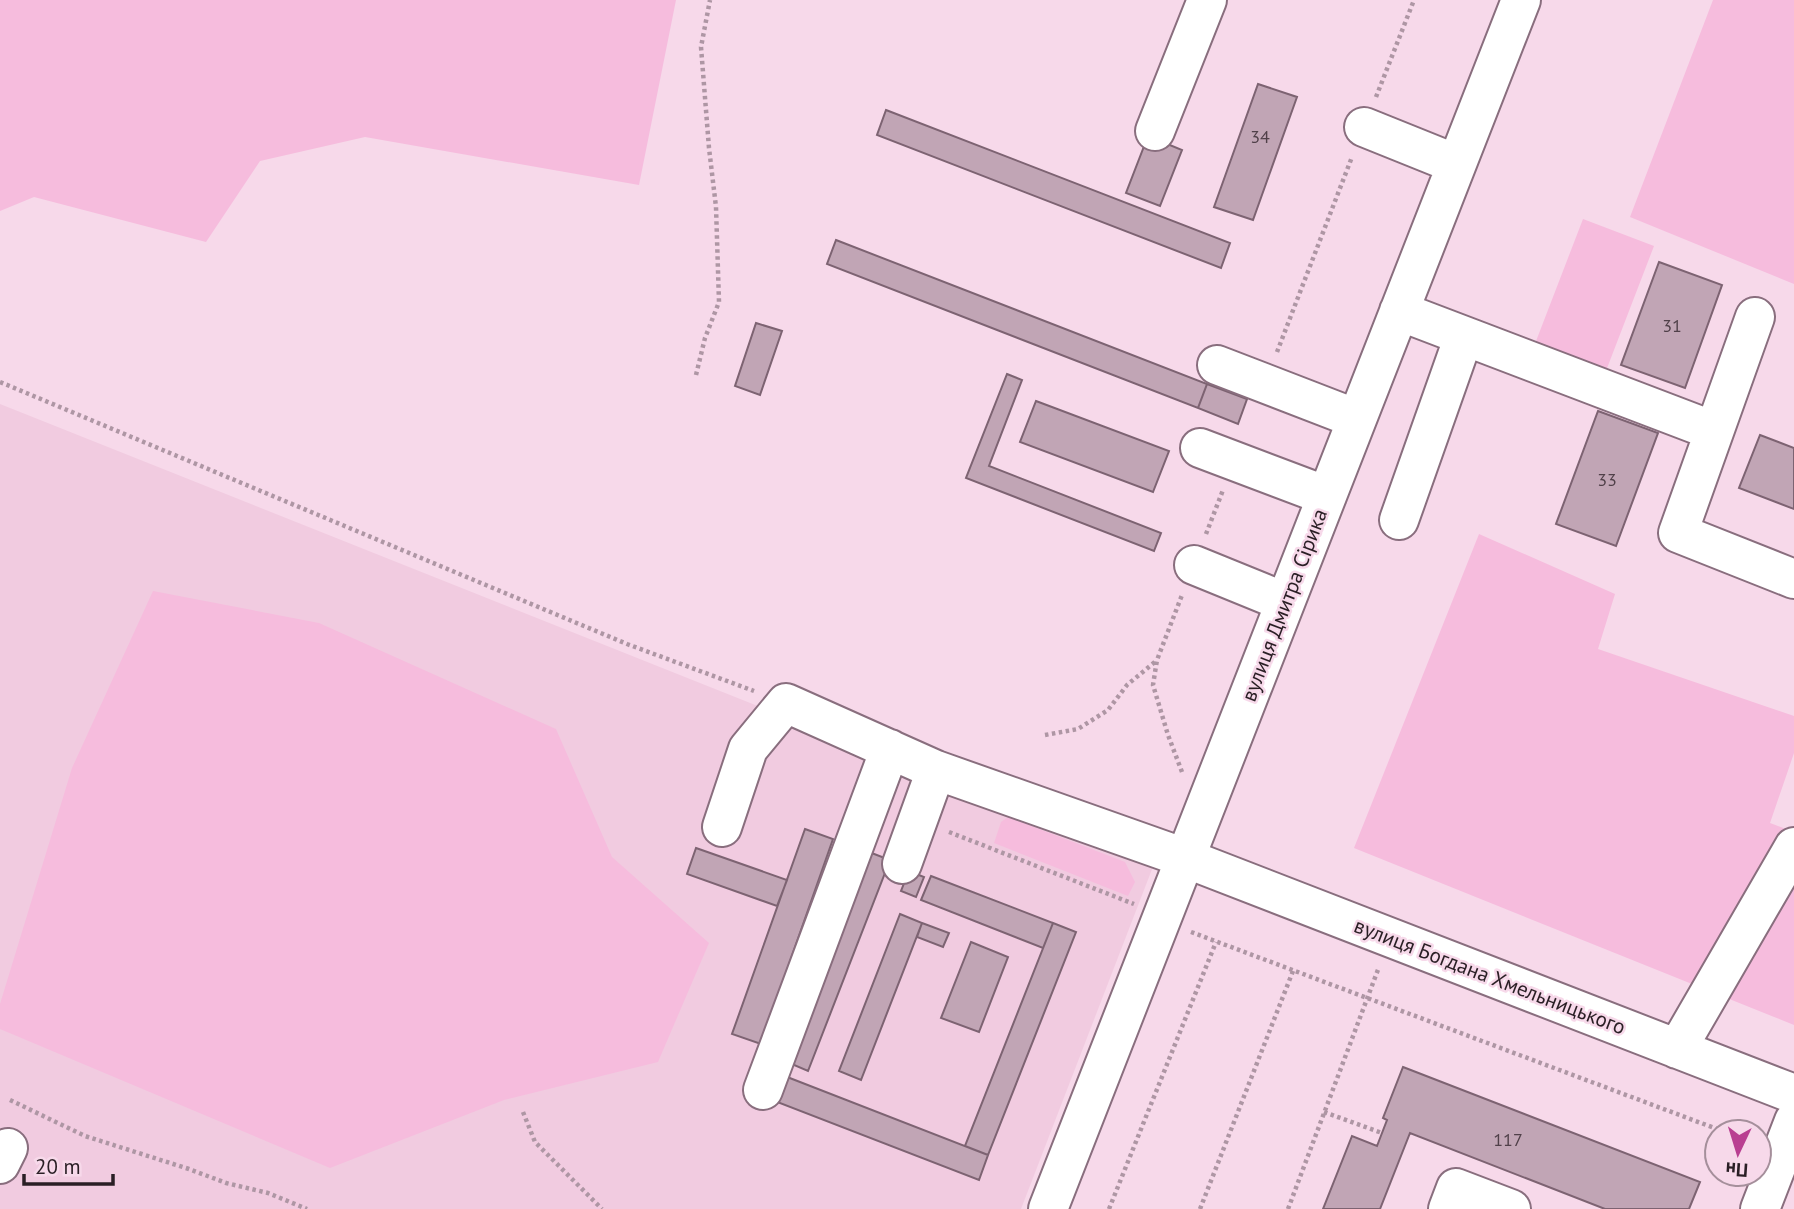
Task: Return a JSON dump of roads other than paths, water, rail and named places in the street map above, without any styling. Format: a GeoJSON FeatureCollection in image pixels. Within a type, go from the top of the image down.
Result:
{"type":"FeatureCollection","features":[{"type":"Feature","properties":{"kind":"street"},"geometry":{"type":"LineString","coordinates":[[1155,131],[1207,0]]}},
{"type":"Feature","properties":{"kind":"street","name":"вулиця Дмитра Сірика"},"geometry":{"type":"LineString","coordinates":[[1048,1209],[1521,0]]}},
{"type":"Feature","properties":{"kind":"street"},"geometry":{"type":"LineString","coordinates":[[1364,127],[1457,164]]}},
{"type":"Feature","properties":{"kind":"street"},"geometry":{"type":"LineString","coordinates":[[1399,311],[1714,431]]}},
{"type":"Feature","properties":{"kind":"street"},"geometry":{"type":"LineString","coordinates":[[1755,317],[1678,533],[1794,579]]}},
{"type":"Feature","properties":{"kind":"street"},"geometry":{"type":"LineString","coordinates":[[1399,520],[1464,336]]}},
{"type":"Feature","properties":{"kind":"street"},"geometry":{"type":"LineString","coordinates":[[1217,365],[1357,419]]}},
{"type":"Feature","properties":{"kind":"street"},"geometry":{"type":"LineString","coordinates":[[1217,454],[1327,496]]}},
{"type":"Feature","properties":{"kind":"street"},"geometry":{"type":"LineString","coordinates":[[1194,565],[1285,602]]}},
{"type":"Feature","properties":{"kind":"street","name":"вулиця Богдана Хмельницького"},"geometry":{"type":"LineString","coordinates":[[722,827],[748,749],[786,704],[936,770],[1185,858],[1794,1094]]}},
{"type":"Feature","properties":{"kind":"street"},"geometry":{"type":"LineString","coordinates":[[763,1090],[890,749]]}},
{"type":"Feature","properties":{"kind":"street"},"geometry":{"type":"LineString","coordinates":[[902,864],[936,770]]}},
{"type":"Feature","properties":{"kind":"street"},"geometry":{"type":"LineString","coordinates":[[1677,1049],[1794,847]]}},
{"type":"Feature","properties":{"kind":"street"},"geometry":{"type":"LineString","coordinates":[[1760,1209],[1794,1121]]}},
{"type":"Feature","properties":{"kind":"street"},"geometry":{"type":"LineString","coordinates":[[1448,1209],[1456,1188],[1511,1209]]}}]}
